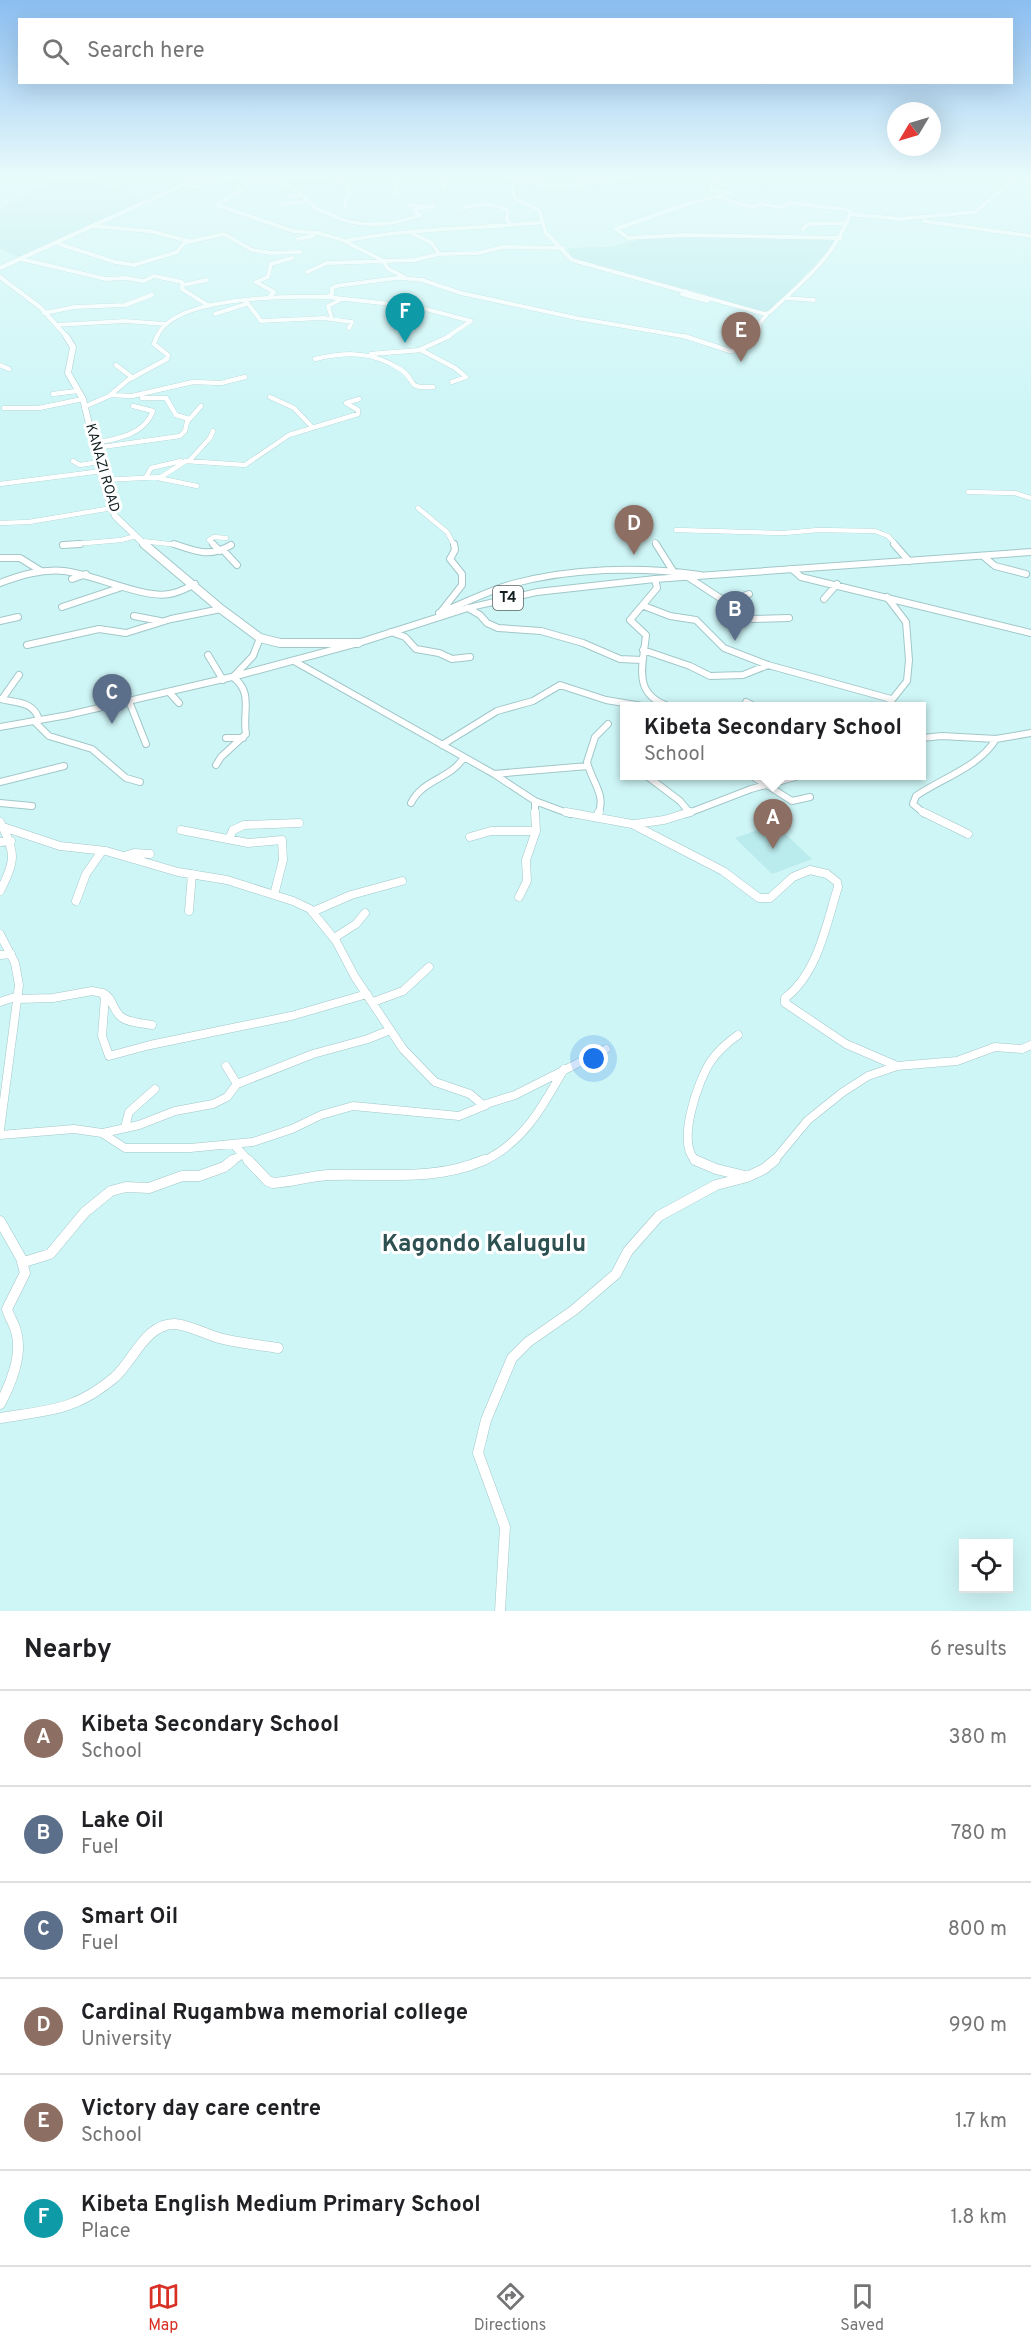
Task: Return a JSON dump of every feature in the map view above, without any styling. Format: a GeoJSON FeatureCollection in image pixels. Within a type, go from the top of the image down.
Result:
{"type":"FeatureCollection","features":[{"type":"Feature","properties":{"kind":"highway","name":"T4"},"geometry":{"type":"LineString","coordinates":[[0,728],[228,679],[358,643],[438,615],[537,592],[655,579],[1031,552]]}},
{"type":"Feature","properties":{"kind":"main road"},"geometry":{"type":"LineString","coordinates":[[0,268],[38,251]]}},
{"type":"Feature","properties":{"kind":"main road","name":"KANAZI ROAD"},"geometry":{"type":"LineString","coordinates":[[0,277],[44,313],[73,347],[68,373],[83,399],[103,480],[118,521],[195,584],[221,609],[260,638],[280,643],[358,643]]}},
{"type":"Feature","properties":{"kind":"street"},"geometry":{"type":"LineString","coordinates":[[81,251],[115,262],[134,265],[179,251]]}},
{"type":"Feature","properties":{"kind":"street"},"geometry":{"type":"LineString","coordinates":[[257,251],[300,252]]}},
{"type":"Feature","properties":{"kind":"street"},"geometry":{"type":"LineString","coordinates":[[365,251],[384,261],[387,268],[404,276],[400,278]]}},
{"type":"Feature","properties":{"kind":"street"},"geometry":{"type":"LineString","coordinates":[[307,272],[324,263],[425,259],[439,254],[473,254],[485,251]]}},
{"type":"Feature","properties":{"kind":"street"},"geometry":{"type":"LineString","coordinates":[[565,251],[568,258],[575,261],[686,291],[682,294],[705,301],[719,301],[768,313]]}},
{"type":"Feature","properties":{"kind":"street"},"geometry":{"type":"LineString","coordinates":[[326,297],[333,294],[332,288],[340,285],[400,278],[422,280],[461,292],[576,318],[682,335],[730,351],[738,350],[759,332],[759,324],[768,313],[822,264],[831,251]]}},
{"type":"Feature","properties":{"kind":"street"},"geometry":{"type":"LineString","coordinates":[[270,296],[274,292],[256,282],[267,278],[271,264],[292,258]]}},
{"type":"Feature","properties":{"kind":"street"},"geometry":{"type":"LineString","coordinates":[[21,259],[106,279],[123,278],[140,281],[156,276],[174,279],[182,282],[182,290],[209,306]]}},
{"type":"Feature","properties":{"kind":"street"},"geometry":{"type":"LineString","coordinates":[[80,274],[87,270]]}},
{"type":"Feature","properties":{"kind":"street"},"geometry":{"type":"LineString","coordinates":[[183,285],[207,280]]}},
{"type":"Feature","properties":{"kind":"street"},"geometry":{"type":"LineString","coordinates":[[44,313],[75,307],[125,304],[152,295]]}},
{"type":"Feature","properties":{"kind":"street"},"geometry":{"type":"LineString","coordinates":[[216,314],[270,296],[326,297],[390,302],[448,313],[471,321],[451,335],[419,350],[379,354],[343,352],[315,359]]}},
{"type":"Feature","properties":{"kind":"street"},"geometry":{"type":"LineString","coordinates":[[332,319],[328,306],[344,298]]}},
{"type":"Feature","properties":{"kind":"street"},"geometry":{"type":"LineString","coordinates":[[786,298],[814,300]]}},
{"type":"Feature","properties":{"kind":"street"},"geometry":{"type":"LineString","coordinates":[[84,407],[110,395],[133,378],[169,357],[154,344],[160,328],[165,324],[209,306],[247,302]]}},
{"type":"Feature","properties":{"kind":"street"},"geometry":{"type":"LineString","coordinates":[[247,302],[261,321],[347,319],[352,322],[349,328]]}},
{"type":"Feature","properties":{"kind":"street"},"geometry":{"type":"LineString","coordinates":[[56,325],[125,321],[165,324]]}},
{"type":"Feature","properties":{"kind":"street"},"geometry":{"type":"LineString","coordinates":[[419,350],[456,368],[466,377],[452,382]]}},
{"type":"Feature","properties":{"kind":"street"},"geometry":{"type":"LineString","coordinates":[[362,354],[396,366],[407,374],[412,384],[418,388],[433,387]]}},
{"type":"Feature","properties":{"kind":"street"},"geometry":{"type":"LineString","coordinates":[[0,365],[9,369]]}},
{"type":"Feature","properties":{"kind":"street"},"geometry":{"type":"LineString","coordinates":[[116,365],[133,378]]}},
{"type":"Feature","properties":{"kind":"street"},"geometry":{"type":"LineString","coordinates":[[129,397],[193,382],[220,383],[245,377]]}},
{"type":"Feature","properties":{"kind":"street"},"geometry":{"type":"LineString","coordinates":[[53,394],[77,391]]}},
{"type":"Feature","properties":{"kind":"street"},"geometry":{"type":"LineString","coordinates":[[110,395],[166,398],[176,415],[189,419]]}},
{"type":"Feature","properties":{"kind":"street"},"geometry":{"type":"LineString","coordinates":[[270,397],[285,402],[303,414],[312,427]]}},
{"type":"Feature","properties":{"kind":"street"},"geometry":{"type":"LineString","coordinates":[[4,408],[32,409],[83,399]]}},
{"type":"Feature","properties":{"kind":"street"},"geometry":{"type":"LineString","coordinates":[[146,477],[151,468],[188,460],[245,465],[289,435],[358,414],[358,410],[346,403],[359,399]]}},
{"type":"Feature","properties":{"kind":"street"},"geometry":{"type":"LineString","coordinates":[[94,445],[141,429],[152,417],[153,411],[133,406]]}},
{"type":"Feature","properties":{"kind":"street"},"geometry":{"type":"LineString","coordinates":[[94,445],[180,436],[185,431],[189,419],[201,406]]}},
{"type":"Feature","properties":{"kind":"street"},"geometry":{"type":"LineString","coordinates":[[156,477],[165,475],[188,460],[210,438],[213,431]]}},
{"type":"Feature","properties":{"kind":"street"},"geometry":{"type":"LineString","coordinates":[[73,460],[80,465],[99,462]]}},
{"type":"Feature","properties":{"kind":"street"},"geometry":{"type":"LineString","coordinates":[[0,484],[102,471]]}},
{"type":"Feature","properties":{"kind":"street"},"geometry":{"type":"LineString","coordinates":[[103,480],[156,477],[197,486]]}},
{"type":"Feature","properties":{"kind":"street"},"geometry":{"type":"LineString","coordinates":[[968,492],[1015,493],[1031,498]]}},
{"type":"Feature","properties":{"kind":"street"},"geometry":{"type":"LineString","coordinates":[[0,523],[13,524],[112,508]]}},
{"type":"Feature","properties":{"kind":"street"},"geometry":{"type":"LineString","coordinates":[[418,508],[451,537],[455,550],[450,559],[462,573],[461,590],[438,615]]}},
{"type":"Feature","properties":{"kind":"street"},"geometry":{"type":"LineString","coordinates":[[0,530],[13,524]]}},
{"type":"Feature","properties":{"kind":"street"},"geometry":{"type":"LineString","coordinates":[[676,530],[783,533],[818,530],[874,531],[888,536],[909,561]]}},
{"type":"Feature","properties":{"kind":"street"},"geometry":{"type":"LineString","coordinates":[[226,538],[214,537],[209,540],[237,565]]}},
{"type":"Feature","properties":{"kind":"street"},"geometry":{"type":"LineString","coordinates":[[63,545],[139,539],[173,543],[203,555],[222,551],[231,545]]}},
{"type":"Feature","properties":{"kind":"street"},"geometry":{"type":"LineString","coordinates":[[655,542],[673,571]]}},
{"type":"Feature","properties":{"kind":"street"},"geometry":{"type":"LineString","coordinates":[[982,556],[995,566],[1026,574]]}},
{"type":"Feature","properties":{"kind":"street"},"geometry":{"type":"LineString","coordinates":[[0,558],[20,558],[41,571]]}},
{"type":"Feature","properties":{"kind":"street"},"geometry":{"type":"LineString","coordinates":[[792,569],[801,577],[1031,633]]}},
{"type":"Feature","properties":{"kind":"street"},"geometry":{"type":"LineString","coordinates":[[0,583],[41,571],[73,571],[162,596],[195,584]]}},
{"type":"Feature","properties":{"kind":"street"},"geometry":{"type":"LineString","coordinates":[[438,615],[495,590],[526,581],[595,573],[673,571],[703,576]]}},
{"type":"Feature","properties":{"kind":"street"},"geometry":{"type":"LineString","coordinates":[[72,579],[86,574]]}},
{"type":"Feature","properties":{"kind":"street"},"geometry":{"type":"LineString","coordinates":[[0,575],[10,579]]}},
{"type":"Feature","properties":{"kind":"street"},"geometry":{"type":"LineString","coordinates":[[688,577],[752,619],[789,618]]}},
{"type":"Feature","properties":{"kind":"street"},"geometry":{"type":"LineString","coordinates":[[655,579],[657,588],[630,620],[646,635],[642,660],[646,689],[650,697],[660,702]]}},
{"type":"Feature","properties":{"kind":"street"},"geometry":{"type":"LineString","coordinates":[[824,599],[837,584]]}},
{"type":"Feature","properties":{"kind":"street"},"geometry":{"type":"LineString","coordinates":[[62,607],[124,586]]}},
{"type":"Feature","properties":{"kind":"street"},"geometry":{"type":"LineString","coordinates":[[727,602],[749,594]]}},
{"type":"Feature","properties":{"kind":"street"},"geometry":{"type":"LineString","coordinates":[[886,596],[903,616],[909,646],[907,681],[889,702]]}},
{"type":"Feature","properties":{"kind":"street"},"geometry":{"type":"LineString","coordinates":[[644,606],[670,616],[696,620],[724,648],[768,665],[891,699]]}},
{"type":"Feature","properties":{"kind":"street"},"geometry":{"type":"LineString","coordinates":[[468,608],[480,615],[487,623],[498,628],[541,631],[583,643],[620,659],[642,660]]}},
{"type":"Feature","properties":{"kind":"street"},"geometry":{"type":"LineString","coordinates":[[27,645],[99,629],[126,633],[162,621],[221,609]]}},
{"type":"Feature","properties":{"kind":"street"},"geometry":{"type":"LineString","coordinates":[[0,621],[18,616]]}},
{"type":"Feature","properties":{"kind":"street"},"geometry":{"type":"LineString","coordinates":[[135,616],[141,619],[162,621]]}},
{"type":"Feature","properties":{"kind":"street"},"geometry":{"type":"LineString","coordinates":[[391,632],[405,637],[416,649],[456,660],[470,657]]}},
{"type":"Feature","properties":{"kind":"street"},"geometry":{"type":"LineString","coordinates":[[228,679],[253,656],[260,638]]}},
{"type":"Feature","properties":{"kind":"street"},"geometry":{"type":"LineString","coordinates":[[643,650],[690,666],[710,676],[743,675],[768,665]]}},
{"type":"Feature","properties":{"kind":"street"},"geometry":{"type":"LineString","coordinates":[[208,655],[228,679],[243,684],[247,693],[243,725],[246,733],[236,747],[218,758],[216,765]]}},
{"type":"Feature","properties":{"kind":"street"},"geometry":{"type":"LineString","coordinates":[[294,661],[494,774],[535,801],[573,815],[632,824],[723,871],[762,899],[770,898],[790,879],[805,871],[819,870],[831,876],[837,887],[819,949],[802,982],[785,998],[785,1003],[846,1044],[897,1065]]}},
{"type":"Feature","properties":{"kind":"street"},"geometry":{"type":"LineString","coordinates":[[19,675],[1,699],[33,706],[38,713],[37,720],[49,736],[92,749],[126,778],[140,782]]}},
{"type":"Feature","properties":{"kind":"street"},"geometry":{"type":"LineString","coordinates":[[442,745],[497,711],[532,700],[560,685],[620,702]]}},
{"type":"Feature","properties":{"kind":"street"},"geometry":{"type":"LineString","coordinates":[[169,692],[179,703]]}},
{"type":"Feature","properties":{"kind":"street"},"geometry":{"type":"LineString","coordinates":[[129,701],[146,744]]}},
{"type":"Feature","properties":{"kind":"street"},"geometry":{"type":"LineString","coordinates":[[597,817],[602,807],[602,796],[588,766],[595,737],[608,724]]}},
{"type":"Feature","properties":{"kind":"street"},"geometry":{"type":"LineString","coordinates":[[926,738],[942,736],[996,739],[1031,733]]}},
{"type":"Feature","properties":{"kind":"street"},"geometry":{"type":"LineString","coordinates":[[226,738],[243,738]]}},
{"type":"Feature","properties":{"kind":"street"},"geometry":{"type":"LineString","coordinates":[[968,834],[929,816],[914,804],[914,800],[939,779],[987,753],[996,739]]}},
{"type":"Feature","properties":{"kind":"street"},"geometry":{"type":"LineString","coordinates":[[411,804],[417,791],[423,785],[456,769],[464,757]]}},
{"type":"Feature","properties":{"kind":"street"},"geometry":{"type":"LineString","coordinates":[[0,782],[64,766]]}},
{"type":"Feature","properties":{"kind":"street"},"geometry":{"type":"LineString","coordinates":[[494,774],[588,766]]}},
{"type":"Feature","properties":{"kind":"street"},"geometry":{"type":"LineString","coordinates":[[652,780],[680,801],[690,813]]}},
{"type":"Feature","properties":{"kind":"street"},"geometry":{"type":"LineString","coordinates":[[758,780],[792,801],[810,797]]}},
{"type":"Feature","properties":{"kind":"street"},"geometry":{"type":"LineString","coordinates":[[632,824],[661,821],[690,813],[746,790],[784,780]]}},
{"type":"Feature","properties":{"kind":"street"},"geometry":{"type":"LineString","coordinates":[[519,897],[527,881],[526,860],[536,831],[535,801]]}},
{"type":"Feature","properties":{"kind":"street"},"geometry":{"type":"LineString","coordinates":[[0,803],[32,806]]}},
{"type":"Feature","properties":{"kind":"street"},"geometry":{"type":"LineString","coordinates":[[229,839],[233,830],[244,825],[299,823]]}},
{"type":"Feature","properties":{"kind":"street"},"geometry":{"type":"LineString","coordinates":[[0,891],[14,859],[11,841],[2,824]]}},
{"type":"Feature","properties":{"kind":"street"},"geometry":{"type":"LineString","coordinates":[[2,824],[60,846],[102,850],[192,874],[227,880],[293,901],[312,912],[334,938],[403,1049],[435,1082],[470,1094],[486,1105]]}},
{"type":"Feature","properties":{"kind":"street"},"geometry":{"type":"LineString","coordinates":[[181,830],[248,843],[277,840],[284,842],[280,882],[274,895]]}},
{"type":"Feature","properties":{"kind":"street"},"geometry":{"type":"LineString","coordinates":[[470,837],[502,830],[536,831]]}},
{"type":"Feature","properties":{"kind":"street"},"geometry":{"type":"LineString","coordinates":[[0,842],[11,841]]}},
{"type":"Feature","properties":{"kind":"street"},"geometry":{"type":"LineString","coordinates":[[76,901],[86,874],[102,850]]}},
{"type":"Feature","properties":{"kind":"street"},"geometry":{"type":"LineString","coordinates":[[124,856],[134,853],[150,854]]}},
{"type":"Feature","properties":{"kind":"street"},"geometry":{"type":"LineString","coordinates":[[189,911],[192,874]]}},
{"type":"Feature","properties":{"kind":"street"},"geometry":{"type":"LineString","coordinates":[[312,912],[351,895],[402,880]]}},
{"type":"Feature","properties":{"kind":"street"},"geometry":{"type":"LineString","coordinates":[[334,938],[356,924],[365,913]]}},
{"type":"Feature","properties":{"kind":"street"},"geometry":{"type":"LineString","coordinates":[[0,1130],[12,1023],[18,997],[18,976],[11,954],[1,937]]}},
{"type":"Feature","properties":{"kind":"street"},"geometry":{"type":"LineString","coordinates":[[0,955],[11,954]]}},
{"type":"Feature","properties":{"kind":"street"},"geometry":{"type":"LineString","coordinates":[[373,1002],[403,991],[429,967]]}},
{"type":"Feature","properties":{"kind":"street"},"geometry":{"type":"LineString","coordinates":[[0,1002],[18,997],[53,998],[95,991],[110,996],[117,1011],[126,1020],[152,1025]]}},
{"type":"Feature","properties":{"kind":"street"},"geometry":{"type":"LineString","coordinates":[[102,993],[105,999],[102,1036],[109,1056],[150,1045],[291,1017],[367,994]]}},
{"type":"Feature","properties":{"kind":"street"},"geometry":{"type":"LineString","coordinates":[[0,1135],[68,1130],[103,1133],[140,1125],[176,1111],[208,1107],[231,1094],[237,1084],[313,1054],[368,1039],[390,1030]]}},
{"type":"Feature","properties":{"kind":"street"},"geometry":{"type":"LineString","coordinates":[[738,1035],[723,1047],[710,1063],[690,1119],[685,1141],[693,1160],[747,1177]]}},
{"type":"Feature","properties":{"kind":"street"},"geometry":{"type":"LineString","coordinates":[[500,1611],[505,1527],[478,1453],[486,1420],[512,1358],[528,1342],[574,1310],[616,1274],[628,1251],[659,1216],[716,1185],[747,1177],[764,1169],[779,1157],[802,1126],[843,1092],[875,1072],[897,1065],[957,1061],[995,1047],[1022,1049],[1031,1045]]}},
{"type":"Feature","properties":{"kind":"street"},"geometry":{"type":"LineString","coordinates":[[103,1133],[117,1146],[125,1148],[190,1148],[234,1145],[273,1136],[321,1115],[353,1106],[459,1116],[515,1095],[606,1049]]}},
{"type":"Feature","properties":{"kind":"street"},"geometry":{"type":"LineString","coordinates":[[226,1066],[237,1084]]}},
{"type":"Feature","properties":{"kind":"street"},"geometry":{"type":"LineString","coordinates":[[234,1145],[268,1181],[273,1183],[324,1176],[389,1178],[458,1172],[471,1168],[514,1140],[534,1120],[564,1069]]}},
{"type":"Feature","properties":{"kind":"street"},"geometry":{"type":"LineString","coordinates":[[124,1127],[129,1112],[156,1089]]}},
{"type":"Feature","properties":{"kind":"street"},"geometry":{"type":"LineString","coordinates":[[24,1262],[50,1254],[85,1212],[111,1191],[126,1187],[149,1188],[182,1176],[200,1176],[224,1167],[242,1154]]}},
{"type":"Feature","properties":{"kind":"street"},"geometry":{"type":"LineString","coordinates":[[0,1221],[24,1262],[26,1270],[4,1310],[17,1334],[18,1342],[9,1383],[0,1404]]}},
{"type":"Feature","properties":{"kind":"street"},"geometry":{"type":"LineString","coordinates":[[0,1418],[64,1408],[79,1402],[118,1374],[147,1338],[168,1324],[176,1324],[220,1338],[278,1348]]}},
{"type":"Feature","properties":{"kind":"shaded area"},"geometry":{"type":"Polygon","coordinates":[[[5,251],[36,251],[22,258],[5,251]]]}},
{"type":"Feature","properties":{"kind":"shaded area"},"geometry":{"type":"Polygon","coordinates":[[[568,251],[827,251],[769,312],[571,257],[568,251]]]}},
{"type":"Feature","properties":{"kind":"shaded area"},"geometry":{"type":"Polygon","coordinates":[[[775,824],[812,859],[772,874],[735,838],[775,824]]]}},
{"type":"Feature","properties":{"kind":"place","name":"Kibeta English Medium Primary School"},"geometry":{"type":"Point","coordinates":[405,343]}},
{"type":"Feature","properties":{"kind":"place","name":"Victory day care centre"},"geometry":{"type":"Point","coordinates":[741,362]}},
{"type":"Feature","properties":{"kind":"place","name":"Cardinal Rugambwa memorial college"},"geometry":{"type":"Point","coordinates":[634,555]}},
{"type":"Feature","properties":{"kind":"place","name":"Lake Oil"},"geometry":{"type":"Point","coordinates":[735,641]}},
{"type":"Feature","properties":{"kind":"place","name":"Smart Oil"},"geometry":{"type":"Point","coordinates":[112,724]}},
{"type":"Feature","properties":{"kind":"place","name":"Kibeta Secondary School"},"geometry":{"type":"Point","coordinates":[773,849]}},
{"type":"Feature","properties":{"kind":"district","name":"Kagondo Kalugulu"},"geometry":{"type":"Point","coordinates":[484,1245]}}]}
